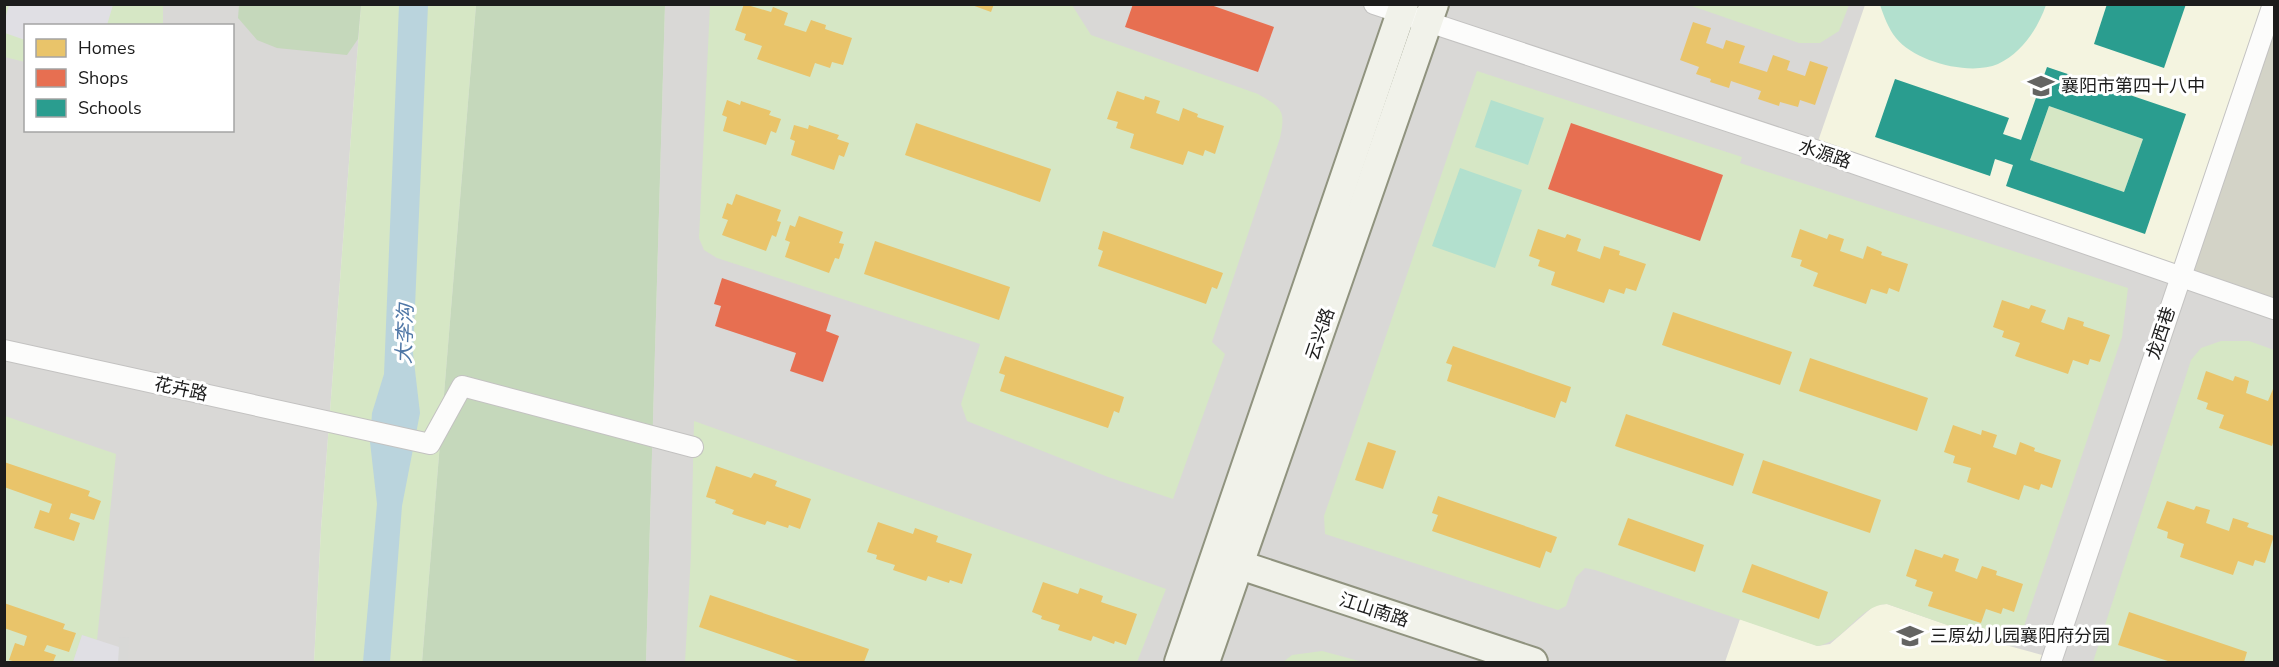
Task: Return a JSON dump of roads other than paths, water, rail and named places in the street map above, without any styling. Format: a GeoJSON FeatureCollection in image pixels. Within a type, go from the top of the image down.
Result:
{"type":"FeatureCollection","features":[{"type":"Feature","properties":{"kind":"street","name":"水源路"},"geometry":{"type":"LineString","coordinates":[[1374,4],[1431,14],[2274,309]]}},
{"type":"Feature","properties":{"kind":"street","name":"龙西巷"},"geometry":{"type":"LineString","coordinates":[[2051,663],[2273,4]]}},
{"type":"Feature","properties":{"kind":"street","name":"云兴路"},"geometry":{"type":"LineString","coordinates":[[1205,663],[1227,560],[1402,9]]}},
{"type":"Feature","properties":{"kind":"street","name":"云兴路"},"geometry":{"type":"LineString","coordinates":[[1179,663],[1280,450],[1431,14]]}},
{"type":"Feature","properties":{"kind":"street","name":"花卉路"},"geometry":{"type":"LineString","coordinates":[[4,350],[430,444],[462,386],[693,447]]}},
{"type":"Feature","properties":{"kind":"street","name":"江山南路"},"geometry":{"type":"LineString","coordinates":[[1227,560],[1533,663]]}},
{"type":"Feature","properties":{"kind":"water","name":"大李沟"},"geometry":{"type":"Polygon","coordinates":[[[399,5],[428,5],[413,353],[420,413],[402,506],[390,662],[363,662],[377,504],[370,442],[372,413],[384,374],[399,5]]]}},
{"type":"Feature","properties":{"kind":"place","name":"襄阳市第四十八中"},"geometry":{"type":"Point","coordinates":[2041,86]}},
{"type":"Feature","properties":{"kind":"place","name":"三原幼儿园襄阳府分园"},"geometry":{"type":"Point","coordinates":[1910,636]}}]}
